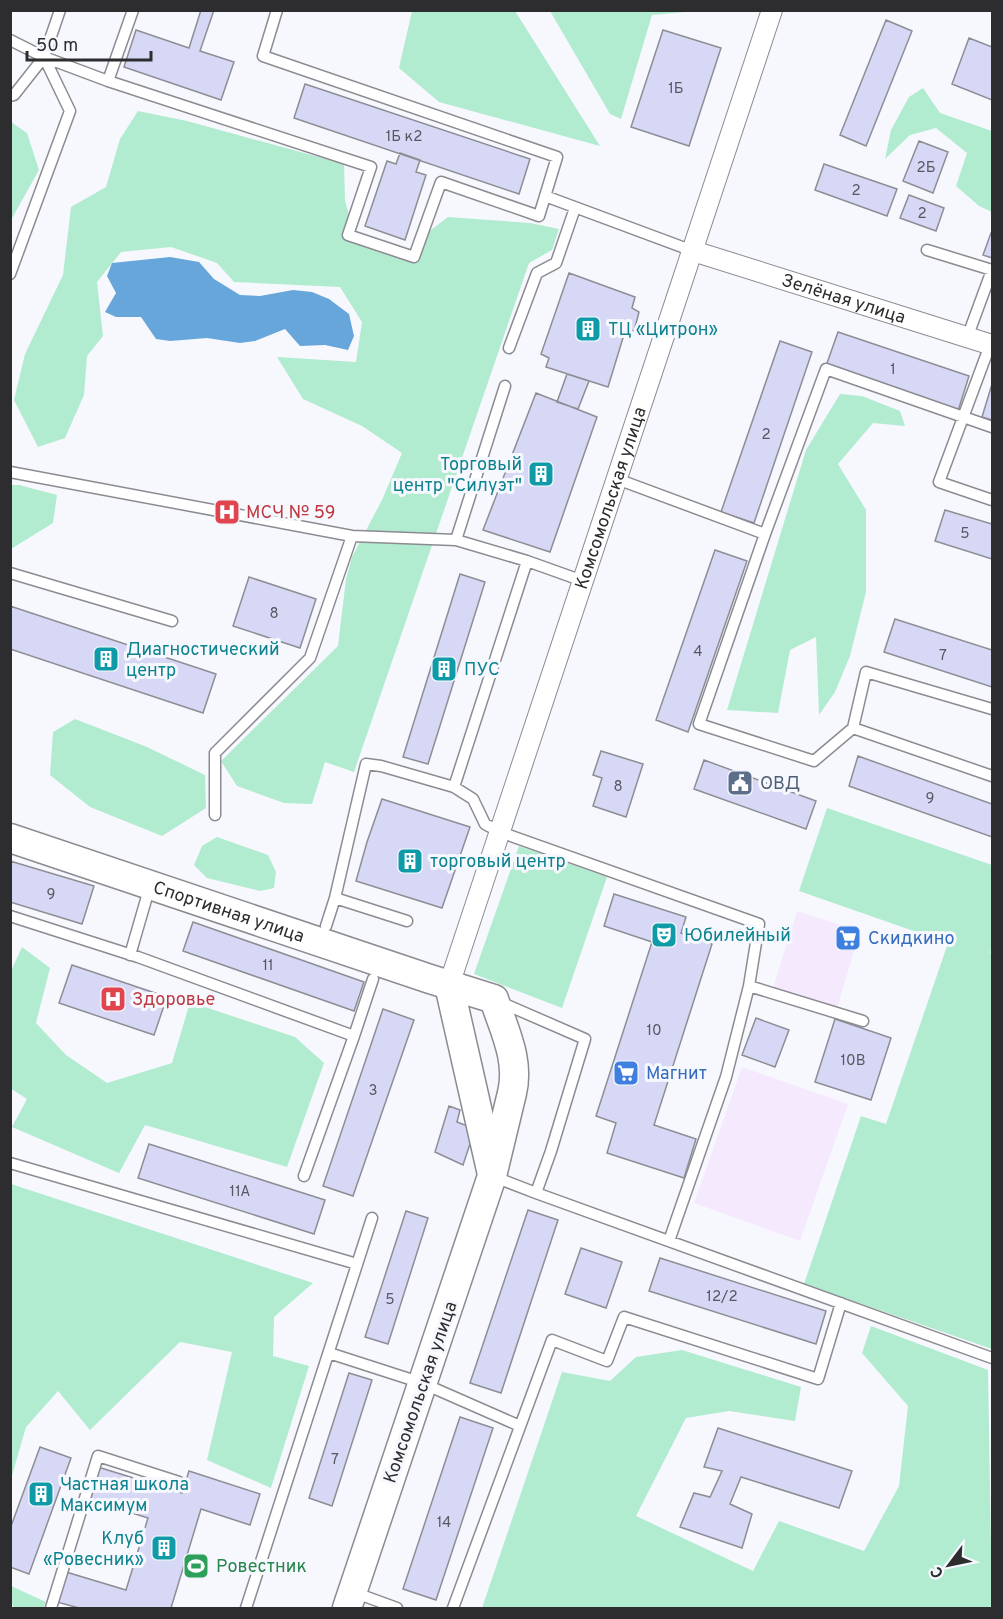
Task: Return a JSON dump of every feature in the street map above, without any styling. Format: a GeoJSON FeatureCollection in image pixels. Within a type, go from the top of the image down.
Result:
{"type":"FeatureCollection","features":[{"type":"Feature","properties":{"kind":"street","name":"Комсомольская улица"},"geometry":{"type":"LineString","coordinates":[[449,985],[772,10]]}},
{"type":"Feature","properties":{"kind":"street","name":"Зелёная улица"},"geometry":{"type":"LineString","coordinates":[[693,251],[992,345]]}},
{"type":"Feature","properties":{"kind":"street","name":"Спортивная улица"},"geometry":{"type":"LineString","coordinates":[[10,838],[449,985]]}},
{"type":"Feature","properties":{"kind":"street"},"geometry":{"type":"LineString","coordinates":[[492,1176],[449,985],[494,999]]}},
{"type":"Feature","properties":{"kind":"street","name":"Комсомольская улица"},"geometry":{"type":"LineString","coordinates":[[350,1600],[492,1176],[515,1080],[514,1059],[494,999]]}},
{"type":"Feature","properties":{"kind":"street"},"geometry":{"type":"LineString","coordinates":[[474,1096],[486,1103],[495,1104],[512,1092]]}},
{"type":"Feature","properties":{"kind":"lane"},"geometry":{"type":"LineString","coordinates":[[10,96],[14,95],[44,57],[60,10]]}},
{"type":"Feature","properties":{"kind":"lane"},"geometry":{"type":"LineString","coordinates":[[108,81],[133,10]]}},
{"type":"Feature","properties":{"kind":"lane"},"geometry":{"type":"LineString","coordinates":[[10,40],[44,57],[108,81],[371,167],[348,235],[414,257],[441,182],[539,216],[557,157],[263,56],[277,10]]}},
{"type":"Feature","properties":{"kind":"lane"},"geometry":{"type":"LineString","coordinates":[[10,274],[70,111],[44,57]]}},
{"type":"Feature","properties":{"kind":"lane"},"geometry":{"type":"LineString","coordinates":[[545,196],[693,251]]}},
{"type":"Feature","properties":{"kind":"lane"},"geometry":{"type":"LineString","coordinates":[[509,348],[537,273],[556,263],[576,208]]}},
{"type":"Feature","properties":{"kind":"lane"},"geometry":{"type":"LineString","coordinates":[[927,250],[992,270],[967,338]]}},
{"type":"Feature","properties":{"kind":"lane"},"geometry":{"type":"LineString","coordinates":[[992,345],[939,482],[993,500]]}},
{"type":"Feature","properties":{"kind":"lane"},"geometry":{"type":"LineString","coordinates":[[993,427],[826,369],[699,723],[814,761],[853,728],[866,672],[993,709]]}},
{"type":"Feature","properties":{"kind":"lane"},"geometry":{"type":"LineString","coordinates":[[456,540],[505,386]]}},
{"type":"Feature","properties":{"kind":"lane"},"geometry":{"type":"LineString","coordinates":[[10,472],[352,536],[456,540],[584,581]]}},
{"type":"Feature","properties":{"kind":"lane"},"geometry":{"type":"LineString","coordinates":[[617,479],[765,534]]}},
{"type":"Feature","properties":{"kind":"lane"},"geometry":{"type":"LineString","coordinates":[[215,815],[214,753],[310,657],[352,536]]}},
{"type":"Feature","properties":{"kind":"lane"},"geometry":{"type":"LineString","coordinates":[[454,787],[527,561]]}},
{"type":"Feature","properties":{"kind":"lane"},"geometry":{"type":"LineString","coordinates":[[10,573],[172,621]]}},
{"type":"Feature","properties":{"kind":"lane"},"geometry":{"type":"LineString","coordinates":[[853,728],[993,776]]}},
{"type":"Feature","properties":{"kind":"lane"},"geometry":{"type":"LineString","coordinates":[[326,926],[335,898],[366,764],[381,766],[454,787],[473,799],[485,824],[500,832],[759,924],[750,986],[726,1077],[669,1241]]}},
{"type":"Feature","properties":{"kind":"lane"},"geometry":{"type":"LineString","coordinates":[[130,955],[151,885]]}},
{"type":"Feature","properties":{"kind":"lane"},"geometry":{"type":"LineString","coordinates":[[335,898],[407,921]]}},
{"type":"Feature","properties":{"kind":"lane"},"geometry":{"type":"LineString","coordinates":[[10,916],[130,955],[354,1036]]}},
{"type":"Feature","properties":{"kind":"lane"},"geometry":{"type":"LineString","coordinates":[[304,1176],[373,979]]}},
{"type":"Feature","properties":{"kind":"lane"},"geometry":{"type":"LineString","coordinates":[[750,986],[863,1021]]}},
{"type":"Feature","properties":{"kind":"lane"},"geometry":{"type":"LineString","coordinates":[[494,999],[585,1040],[536,1193]]}},
{"type":"Feature","properties":{"kind":"lane"},"geometry":{"type":"LineString","coordinates":[[10,1163],[357,1264]]}},
{"type":"Feature","properties":{"kind":"lane"},"geometry":{"type":"LineString","coordinates":[[492,1176],[993,1358]]}},
{"type":"Feature","properties":{"kind":"lane"},"geometry":{"type":"LineString","coordinates":[[250,1607],[372,1218]]}},
{"type":"Feature","properties":{"kind":"lane"},"geometry":{"type":"LineString","coordinates":[[453,1608],[552,1340],[607,1361],[624,1317],[818,1379],[841,1303]]}},
{"type":"Feature","properties":{"kind":"lane"},"geometry":{"type":"LineString","coordinates":[[329,1353],[422,1383],[520,1426]]}},
{"type":"Feature","properties":{"kind":"lane"},"geometry":{"type":"LineString","coordinates":[[51,1608],[98,1456],[179,1482]]}},
{"type":"Feature","properties":{"kind":"lane"},"geometry":{"type":"LineString","coordinates":[[350,1600],[397,1608]]}},
{"type":"Feature","properties":{"kind":"shaded area"},"geometry":{"type":"Polygon","coordinates":[[[797,911],[860,931],[837,1008],[773,988],[797,911]]]}},
{"type":"Feature","properties":{"kind":"shaded area"},"geometry":{"type":"Polygon","coordinates":[[[742,1067],[848,1104],[800,1241],[694,1203],[742,1067]]]}},
{"type":"Feature","properties":{"kind":"green space"},"geometry":{"type":"Polygon","coordinates":[[[412,11],[515,11],[600,146],[439,102],[399,68],[412,11]]]}},
{"type":"Feature","properties":{"kind":"green space"},"geometry":{"type":"Polygon","coordinates":[[[550,11],[697,11],[652,15],[621,119],[610,114],[550,11]]]}},
{"type":"Feature","properties":{"kind":"green space"},"geometry":{"type":"Polygon","coordinates":[[[923,88],[940,113],[992,131],[992,212],[979,206],[956,186],[967,153],[936,128],[910,135],[885,159],[891,130],[909,97],[923,88]]]}},
{"type":"Feature","properties":{"kind":"green space"},"geometry":{"type":"Polygon","coordinates":[[[138,111],[187,121],[344,164],[345,200],[355,239],[405,255],[417,245],[423,236],[448,217],[530,223],[559,229],[552,250],[529,263],[354,772],[325,762],[312,804],[284,803],[237,786],[221,761],[338,646],[346,579],[352,557],[382,500],[402,453],[362,426],[303,399],[277,357],[356,362],[362,322],[340,287],[234,282],[217,263],[171,247],[121,252],[97,282],[103,336],[87,356],[84,395],[65,438],[38,447],[14,400],[25,354],[63,275],[71,207],[106,187],[120,139],[138,111]]]}},
{"type":"Feature","properties":{"kind":"green space"},"geometry":{"type":"Polygon","coordinates":[[[11,122],[27,133],[39,170],[11,220],[11,122]]]}},
{"type":"Feature","properties":{"kind":"green space"},"geometry":{"type":"Polygon","coordinates":[[[840,394],[862,396],[900,411],[905,426],[873,423],[838,464],[866,510],[866,592],[850,656],[835,692],[819,715],[816,637],[790,650],[778,713],[727,710],[806,450],[840,394]]]}},
{"type":"Feature","properties":{"kind":"green space"},"geometry":{"type":"Polygon","coordinates":[[[11,485],[57,495],[53,523],[11,549],[11,485]]]}},
{"type":"Feature","properties":{"kind":"green space"},"geometry":{"type":"Polygon","coordinates":[[[75,719],[147,747],[205,775],[206,808],[162,836],[90,807],[50,775],[53,732],[75,719]]]}},
{"type":"Feature","properties":{"kind":"green space"},"geometry":{"type":"Polygon","coordinates":[[[827,808],[992,865],[992,947],[990,953],[992,954],[992,1349],[804,1284],[861,1116],[886,1124],[948,943],[799,891],[827,808]]]}},
{"type":"Feature","properties":{"kind":"green space"},"geometry":{"type":"Polygon","coordinates":[[[217,837],[268,855],[276,872],[274,888],[260,891],[207,878],[194,865],[202,846],[217,837]]]}},
{"type":"Feature","properties":{"kind":"green space"},"geometry":{"type":"Polygon","coordinates":[[[519,846],[607,877],[562,1008],[474,974],[519,846]]]}},
{"type":"Feature","properties":{"kind":"green space"},"geometry":{"type":"Polygon","coordinates":[[[22,947],[50,968],[36,1023],[66,1055],[107,1083],[172,1063],[190,1002],[295,1037],[324,1063],[287,1167],[145,1125],[119,1173],[12,1127],[27,1099],[10,1088],[11,971],[22,947]]]}},
{"type":"Feature","properties":{"kind":"green space"},"geometry":{"type":"Polygon","coordinates":[[[11,1184],[313,1283],[274,1317],[273,1356],[309,1366],[271,1488],[207,1460],[232,1352],[180,1342],[90,1430],[58,1391],[26,1427],[11,1479],[11,1184]]]}},
{"type":"Feature","properties":{"kind":"green space"},"geometry":{"type":"Polygon","coordinates":[[[871,1326],[988,1370],[992,1608],[482,1608],[562,1372],[610,1381],[636,1357],[682,1350],[801,1387],[795,1421],[729,1411],[686,1418],[636,1516],[753,1571],[779,1521],[864,1551],[899,1486],[908,1406],[862,1353],[871,1326]]]}},
{"type":"Feature","properties":{"kind":"green space"},"geometry":{"type":"Polygon","coordinates":[[[11,1586],[46,1602],[43,1608],[15,1608],[11,1604],[11,1586]]]}},
{"type":"Feature","properties":{"kind":"water"},"geometry":{"type":"Polygon","coordinates":[[[170,257],[199,262],[214,279],[240,295],[260,296],[293,290],[312,292],[329,299],[349,314],[354,336],[348,350],[325,345],[300,346],[285,329],[255,341],[240,343],[207,338],[170,341],[156,339],[141,317],[116,317],[105,312],[116,293],[107,276],[112,263],[170,257]]]}},
{"type":"Feature","properties":{"kind":"building"},"geometry":{"type":"Polygon","coordinates":[[[201,10],[214,10],[200,51],[234,62],[221,100],[124,67],[136,30],[189,48],[201,10]]]}},
{"type":"Feature","properties":{"kind":"building"},"geometry":{"type":"Polygon","coordinates":[[[886,20],[912,31],[866,146],[840,135],[886,20]]]}},
{"type":"Feature","properties":{"kind":"building"},"geometry":{"type":"Polygon","coordinates":[[[663,30],[721,48],[689,146],[631,127],[663,30]]]}},
{"type":"Feature","properties":{"kind":"building"},"geometry":{"type":"Polygon","coordinates":[[[969,38],[992,47],[992,100],[952,84],[969,38]]]}},
{"type":"Feature","properties":{"kind":"building"},"geometry":{"type":"Polygon","coordinates":[[[305,84],[530,159],[519,194],[294,118],[305,84]]]}},
{"type":"Feature","properties":{"kind":"building"},"geometry":{"type":"Polygon","coordinates":[[[919,141],[948,152],[933,193],[903,181],[919,141]]]}},
{"type":"Feature","properties":{"kind":"building"},"geometry":{"type":"Polygon","coordinates":[[[400,153],[420,160],[416,172],[426,175],[405,240],[365,226],[387,161],[396,164],[400,153]]]}},
{"type":"Feature","properties":{"kind":"building"},"geometry":{"type":"Polygon","coordinates":[[[824,164],[897,189],[887,216],[815,190],[824,164]]]}},
{"type":"Feature","properties":{"kind":"building"},"geometry":{"type":"Polygon","coordinates":[[[909,195],[944,208],[936,231],[900,218],[909,195]]]}},
{"type":"Feature","properties":{"kind":"building"},"geometry":{"type":"Polygon","coordinates":[[[992,233],[992,258],[983,255],[992,233]]]}},
{"type":"Feature","properties":{"kind":"building","name":"ТЦ «Цитрон»"},"geometry":{"type":"Polygon","coordinates":[[[569,273],[635,297],[632,308],[639,312],[634,331],[626,328],[608,387],[546,367],[549,358],[541,354],[569,273]]]}},
{"type":"Feature","properties":{"kind":"building"},"geometry":{"type":"Polygon","coordinates":[[[838,332],[969,376],[958,411],[826,366],[838,332]]]}},
{"type":"Feature","properties":{"kind":"building"},"geometry":{"type":"Polygon","coordinates":[[[780,341],[812,352],[754,523],[721,512],[780,341]]]}},
{"type":"Feature","properties":{"kind":"building"},"geometry":{"type":"Polygon","coordinates":[[[567,374],[589,381],[578,409],[557,402],[567,374]]]}},
{"type":"Feature","properties":{"kind":"building"},"geometry":{"type":"Polygon","coordinates":[[[992,384],[992,420],[982,417],[992,384]]]}},
{"type":"Feature","properties":{"kind":"building","name":"Торговый центр \"Силуэт\""},"geometry":{"type":"Polygon","coordinates":[[[536,393],[597,417],[550,552],[483,530],[536,393]]]}},
{"type":"Feature","properties":{"kind":"building"},"geometry":{"type":"Polygon","coordinates":[[[945,510],[992,524],[992,559],[935,541],[945,510]]]}},
{"type":"Feature","properties":{"kind":"building"},"geometry":{"type":"Polygon","coordinates":[[[715,550],[747,561],[688,732],[656,720],[715,550]]]}},
{"type":"Feature","properties":{"kind":"building","name":"ПУС"},"geometry":{"type":"Polygon","coordinates":[[[460,574],[485,582],[428,764],[403,757],[460,574]]]}},
{"type":"Feature","properties":{"kind":"building"},"geometry":{"type":"Polygon","coordinates":[[[249,577],[316,599],[300,648],[233,626],[249,577]]]}},
{"type":"Feature","properties":{"kind":"building","name":"Диагностический центр"},"geometry":{"type":"Polygon","coordinates":[[[10,606],[216,674],[203,713],[10,649],[10,606]]]}},
{"type":"Feature","properties":{"kind":"building"},"geometry":{"type":"Polygon","coordinates":[[[895,619],[992,650],[992,687],[884,652],[895,619]]]}},
{"type":"Feature","properties":{"kind":"building"},"geometry":{"type":"Polygon","coordinates":[[[601,751],[643,764],[626,817],[593,806],[602,778],[593,775],[601,751]]]}},
{"type":"Feature","properties":{"kind":"building"},"geometry":{"type":"Polygon","coordinates":[[[858,756],[992,804],[992,837],[849,786],[858,756]]]}},
{"type":"Feature","properties":{"kind":"building"},"geometry":{"type":"Polygon","coordinates":[[[704,760],[816,801],[806,829],[694,789],[704,760]]]}},
{"type":"Feature","properties":{"kind":"building","name":"торговый центр"},"geometry":{"type":"Polygon","coordinates":[[[382,799],[470,827],[442,908],[356,881],[382,799]]]}},
{"type":"Feature","properties":{"kind":"building"},"geometry":{"type":"Polygon","coordinates":[[[10,861],[94,886],[82,924],[10,902],[10,861]]]}},
{"type":"Feature","properties":{"kind":"building"},"geometry":{"type":"Polygon","coordinates":[[[614,894],[686,917],[681,933],[712,944],[654,1125],[696,1139],[684,1178],[607,1153],[616,1123],[596,1116],[652,942],[604,926],[614,894]]]}},
{"type":"Feature","properties":{"kind":"building"},"geometry":{"type":"Polygon","coordinates":[[[193,922],[364,982],[354,1011],[183,951],[193,922]]]}},
{"type":"Feature","properties":{"kind":"building","name":"Здоровье"},"geometry":{"type":"Polygon","coordinates":[[[72,965],[167,997],[154,1035],[59,1003],[72,965]]]}},
{"type":"Feature","properties":{"kind":"building"},"geometry":{"type":"Polygon","coordinates":[[[383,1009],[414,1020],[353,1196],[323,1186],[383,1009]]]}},
{"type":"Feature","properties":{"kind":"building"},"geometry":{"type":"Polygon","coordinates":[[[756,1018],[789,1030],[775,1067],[742,1055],[756,1018]]]}},
{"type":"Feature","properties":{"kind":"building"},"geometry":{"type":"Polygon","coordinates":[[[835,1019],[891,1038],[871,1100],[815,1082],[835,1019]]]}},
{"type":"Feature","properties":{"kind":"building"},"geometry":{"type":"Polygon","coordinates":[[[449,1106],[460,1110],[457,1122],[470,1127],[471,1141],[463,1165],[435,1152],[449,1106]]]}},
{"type":"Feature","properties":{"kind":"building"},"geometry":{"type":"Polygon","coordinates":[[[149,1144],[325,1200],[314,1234],[138,1178],[149,1144]]]}},
{"type":"Feature","properties":{"kind":"building"},"geometry":{"type":"Polygon","coordinates":[[[528,1210],[558,1220],[501,1393],[470,1383],[528,1210]]]}},
{"type":"Feature","properties":{"kind":"building"},"geometry":{"type":"Polygon","coordinates":[[[406,1211],[428,1218],[388,1344],[365,1337],[406,1211]]]}},
{"type":"Feature","properties":{"kind":"building"},"geometry":{"type":"Polygon","coordinates":[[[581,1248],[622,1262],[606,1308],[565,1294],[581,1248]]]}},
{"type":"Feature","properties":{"kind":"building"},"geometry":{"type":"Polygon","coordinates":[[[660,1258],[826,1311],[816,1344],[649,1291],[660,1258]]]}},
{"type":"Feature","properties":{"kind":"building"},"geometry":{"type":"Polygon","coordinates":[[[349,1373],[372,1380],[332,1506],[309,1498],[349,1373]]]}},
{"type":"Feature","properties":{"kind":"building"},"geometry":{"type":"Polygon","coordinates":[[[460,1417],[493,1428],[436,1600],[403,1589],[460,1417]]]}},
{"type":"Feature","properties":{"kind":"building"},"geometry":{"type":"Polygon","coordinates":[[[718,1428],[852,1471],[839,1508],[741,1477],[730,1504],[752,1514],[742,1548],[680,1527],[694,1493],[710,1497],[722,1471],[704,1467],[718,1428]]]}},
{"type":"Feature","properties":{"kind":"building","name":"Частная школа Максимум"},"geometry":{"type":"Polygon","coordinates":[[[40,1447],[71,1458],[29,1574],[10,1567],[10,1529],[40,1447]]]}},
{"type":"Feature","properties":{"kind":"building","name":"Клуб «Ровесник»"},"geometry":{"type":"Polygon","coordinates":[[[98,1467],[182,1493],[189,1471],[260,1494],[250,1525],[201,1509],[171,1608],[79,1608],[57,1602],[66,1572],[126,1590],[148,1518],[88,1499],[98,1467]]]}},
{"type":"Feature","properties":{"kind":"place","name":"ТЦ «Цитрон»"},"geometry":{"type":"Point","coordinates":[588,329]}},
{"type":"Feature","properties":{"kind":"place","name":"Торговый центр \"Силуэт\""},"geometry":{"type":"Point","coordinates":[541,474]}},
{"type":"Feature","properties":{"kind":"place","name":"МСЧ № 59"},"geometry":{"type":"Point","coordinates":[227,512]}},
{"type":"Feature","properties":{"kind":"place","name":"Диагностический центр"},"geometry":{"type":"Point","coordinates":[106,659]}},
{"type":"Feature","properties":{"kind":"place","name":"ПУС"},"geometry":{"type":"Point","coordinates":[444,669]}},
{"type":"Feature","properties":{"kind":"place","name":"ОВД"},"geometry":{"type":"Point","coordinates":[740,783]}},
{"type":"Feature","properties":{"kind":"place","name":"торговый центр"},"geometry":{"type":"Point","coordinates":[410,861]}},
{"type":"Feature","properties":{"kind":"place","name":"Юбилейный"},"geometry":{"type":"Point","coordinates":[664,935]}},
{"type":"Feature","properties":{"kind":"place","name":"Скидкино"},"geometry":{"type":"Point","coordinates":[848,938]}},
{"type":"Feature","properties":{"kind":"place","name":"Здоровье"},"geometry":{"type":"Point","coordinates":[113,999]}},
{"type":"Feature","properties":{"kind":"place","name":"Магнит"},"geometry":{"type":"Point","coordinates":[626,1073]}},
{"type":"Feature","properties":{"kind":"place","name":"Частная школа Максимум"},"geometry":{"type":"Point","coordinates":[41,1494]}},
{"type":"Feature","properties":{"kind":"place","name":"Клуб «Ровесник»"},"geometry":{"type":"Point","coordinates":[164,1548]}},
{"type":"Feature","properties":{"kind":"place","name":"Ровестник"},"geometry":{"type":"Point","coordinates":[196,1566]}}]}
